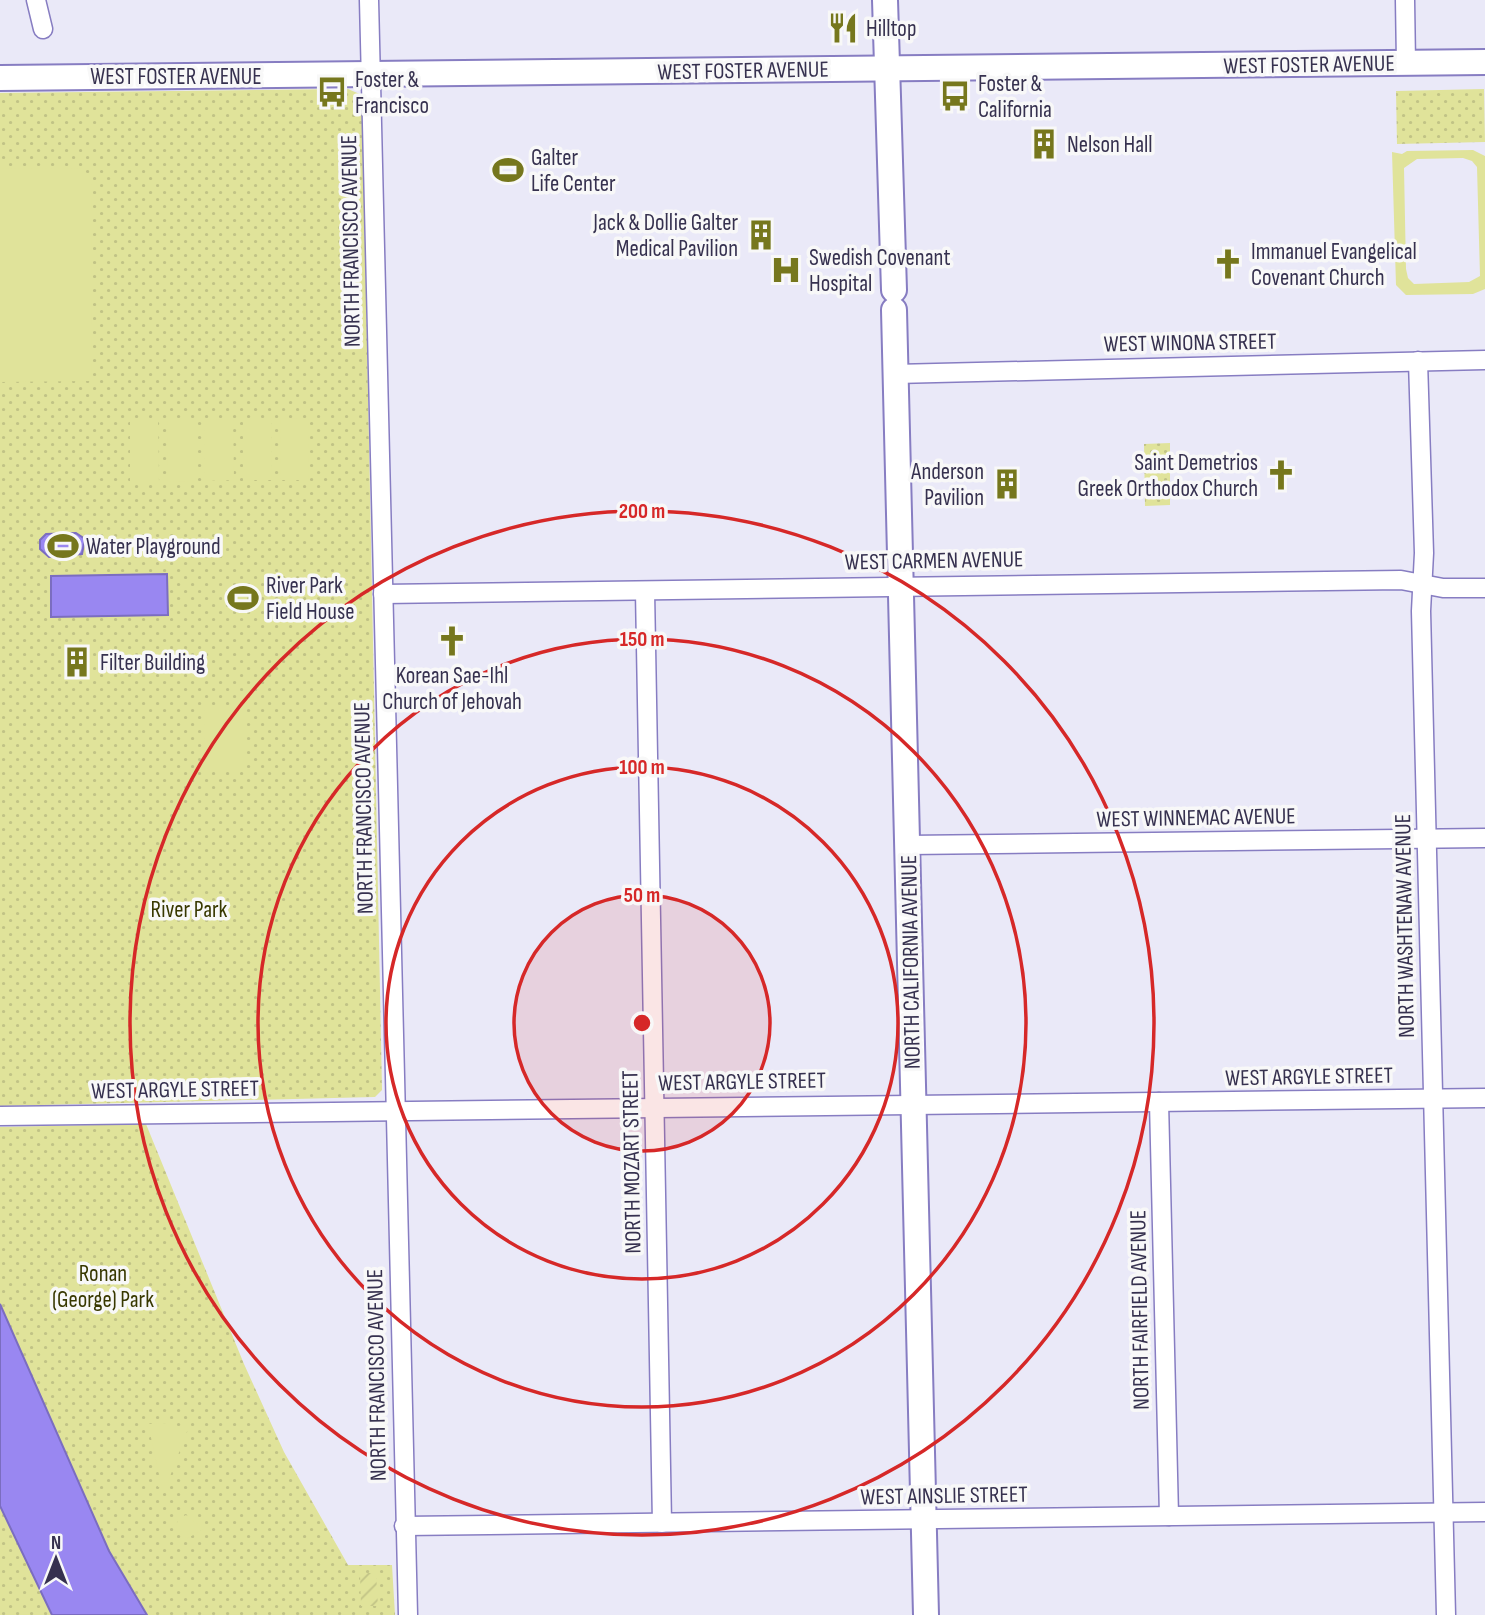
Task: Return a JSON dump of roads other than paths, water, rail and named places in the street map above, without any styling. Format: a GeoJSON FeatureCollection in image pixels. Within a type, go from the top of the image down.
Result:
{"type":"FeatureCollection","features":[{"type":"Feature","properties":{"kind":"main road","name":"NORTH CALIFORNIA AVENUE"},"geometry":{"type":"LineString","coordinates":[[885,0],[902,585],[926,1615]]}},
{"type":"Feature","properties":{"kind":"main road","name":"WEST FOSTER AVENUE"},"geometry":{"type":"LineString","coordinates":[[0,78],[1485,62]]}},
{"type":"Feature","properties":{"kind":"street"},"geometry":{"type":"LineString","coordinates":[[36,0],[43,29]]}},
{"type":"Feature","properties":{"kind":"street","name":"NORTH FRANCISCO AVENUE"},"geometry":{"type":"LineString","coordinates":[[369,0],[408,1615]]}},
{"type":"Feature","properties":{"kind":"street"},"geometry":{"type":"LineString","coordinates":[[1405,0],[1406,63]]}},
{"type":"Feature","properties":{"kind":"street","name":"WEST WINONA STREET"},"geometry":{"type":"LineString","coordinates":[[895,374],[1485,360]]}},
{"type":"Feature","properties":{"kind":"street","name":"NORTH WASHTENAW AVENUE"},"geometry":{"type":"LineString","coordinates":[[1418,362],[1423,583],[1421,611],[1446,1615]]}},
{"type":"Feature","properties":{"kind":"street","name":"WEST CARMEN AVENUE"},"geometry":{"type":"LineString","coordinates":[[383,594],[1401,580],[1443,588],[1485,588]]}},
{"type":"Feature","properties":{"kind":"street","name":"NORTH MOZART STREET"},"geometry":{"type":"LineString","coordinates":[[645,591],[662,1523]]}},
{"type":"Feature","properties":{"kind":"street","name":"WEST WINNEMAC AVENUE"},"geometry":{"type":"LineString","coordinates":[[908,845],[1485,838]]}},
{"type":"Feature","properties":{"kind":"street","name":"WEST ARGYLE STREET"},"geometry":{"type":"LineString","coordinates":[[0,1116],[1485,1098]]}},
{"type":"Feature","properties":{"kind":"street","name":"NORTH FAIRFIELD AVENUE"},"geometry":{"type":"LineString","coordinates":[[1159,1102],[1169,1516]]}},
{"type":"Feature","properties":{"kind":"street","name":"WEST AINSLIE STREET"},"geometry":{"type":"LineString","coordinates":[[404,1526],[1485,1513]]}},
{"type":"Feature","properties":{"kind":"place","name":"Hilltop"},"geometry":{"type":"Point","coordinates":[843,28]}},
{"type":"Feature","properties":{"kind":"place","name":"Foster & Francisco"},"geometry":{"type":"Point","coordinates":[332,92]}},
{"type":"Feature","properties":{"kind":"place","name":"Foster & California"},"geometry":{"type":"Point","coordinates":[955,96]}},
{"type":"Feature","properties":{"kind":"place","name":"Nelson Hall"},"geometry":{"type":"Point","coordinates":[1044,144]}},
{"type":"Feature","properties":{"kind":"place","name":"Galter Life Center"},"geometry":{"type":"Point","coordinates":[508,170]}},
{"type":"Feature","properties":{"kind":"place","name":"Jack & Dollie Galter Medical Pavilion"},"geometry":{"type":"Point","coordinates":[761,235]}},
{"type":"Feature","properties":{"kind":"place","name":"Immanuel Evangelical Covenant Church"},"geometry":{"type":"Point","coordinates":[1228,264]}},
{"type":"Feature","properties":{"kind":"place","name":"Swedish Covenant Hospital"},"geometry":{"type":"Point","coordinates":[786,270]}},
{"type":"Feature","properties":{"kind":"place","name":"Saint Demetrios Greek Orthodox Church"},"geometry":{"type":"Point","coordinates":[1281,475]}},
{"type":"Feature","properties":{"kind":"place","name":"Anderson Pavilion"},"geometry":{"type":"Point","coordinates":[1007,484]}},
{"type":"Feature","properties":{"kind":"place","name":"Water Playground"},"geometry":{"type":"Point","coordinates":[63,546]}},
{"type":"Feature","properties":{"kind":"place","name":"River Park Field House"},"geometry":{"type":"Point","coordinates":[243,598]}},
{"type":"Feature","properties":{"kind":"place","name":"Korean Sae-Ihl Church of Jehovah"},"geometry":{"type":"Point","coordinates":[452,641]}},
{"type":"Feature","properties":{"kind":"place","name":"Filter Building"},"geometry":{"type":"Point","coordinates":[77,662]}},
{"type":"Feature","properties":{"kind":"park label","name":"River Park"},"geometry":{"type":"Point","coordinates":[189,909]}},
{"type":"Feature","properties":{"kind":"park label","name":"Ronan (George) Park"},"geometry":{"type":"Point","coordinates":[103,1286]}}]}
